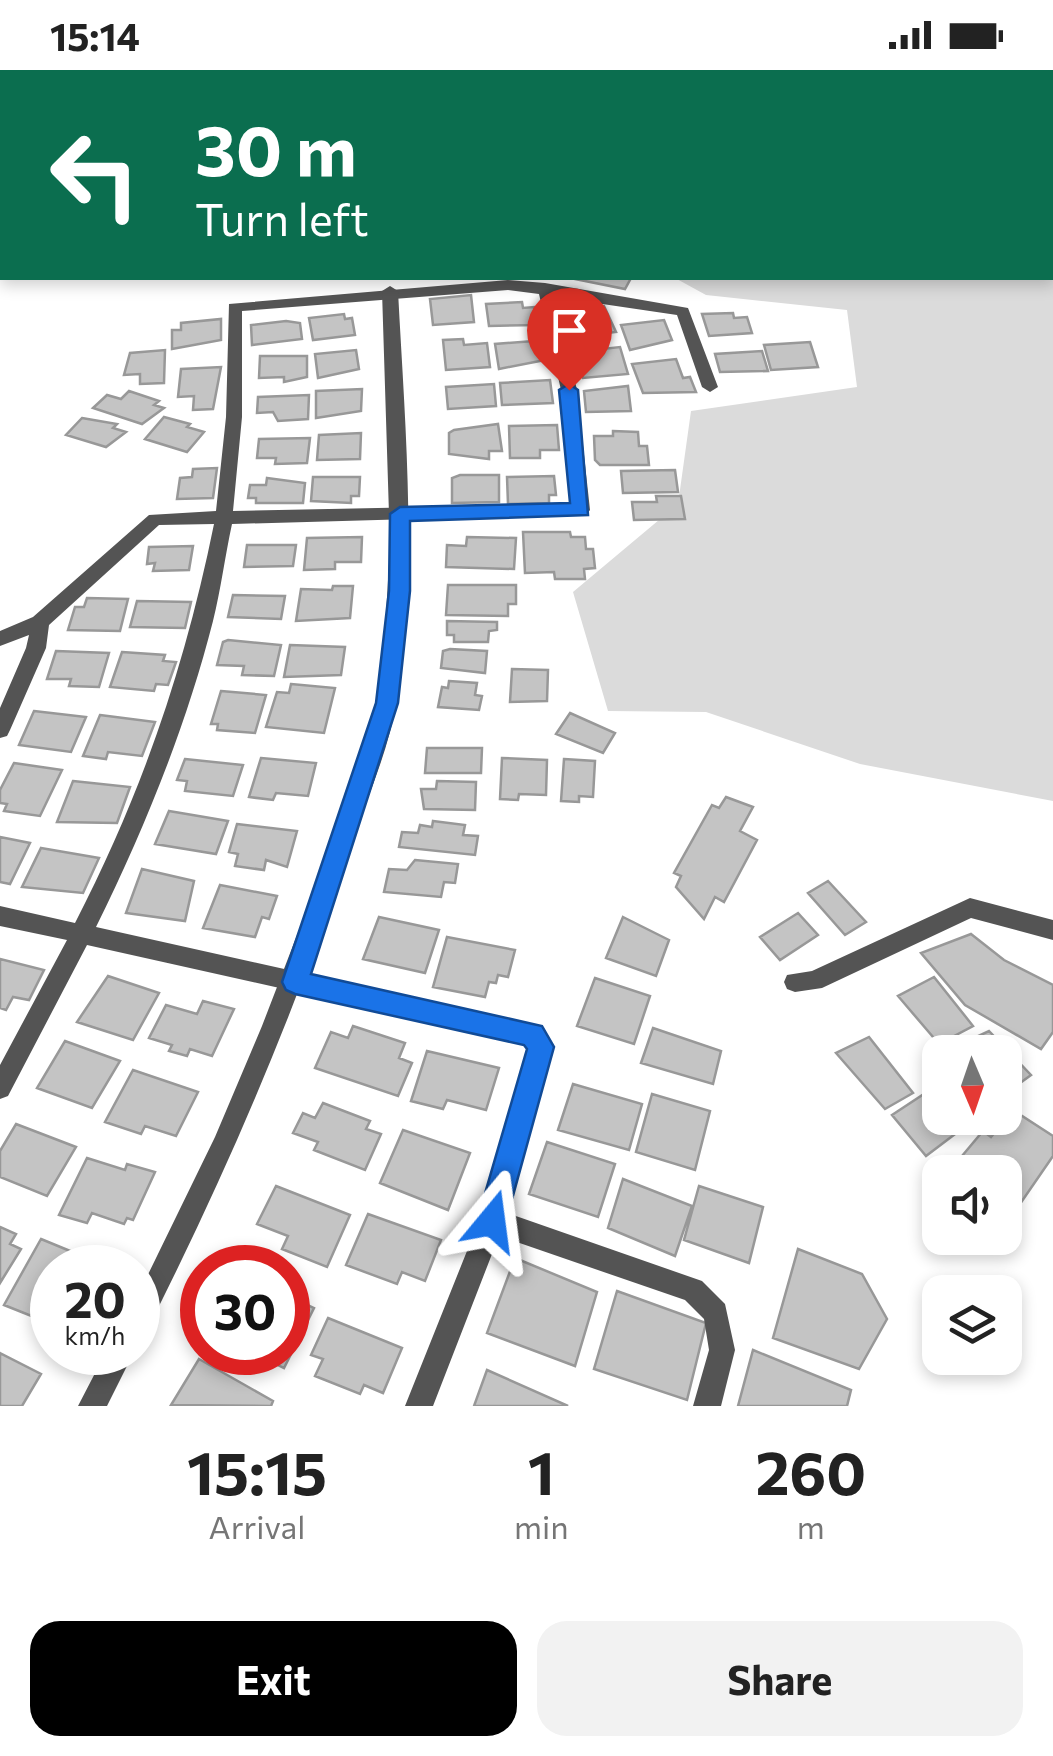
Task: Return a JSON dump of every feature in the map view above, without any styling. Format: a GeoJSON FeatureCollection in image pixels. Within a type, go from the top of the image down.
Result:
{"type":"FeatureCollection","features":[{"type":"Feature","properties":{"kind":"street"},"geometry":{"type":"LineString","coordinates":[[0,639],[40,622],[155,519],[581,510],[569,390],[544,288]]}},
{"type":"Feature","properties":{"kind":"street"},"geometry":{"type":"LineString","coordinates":[[0,1088],[85,934],[145,805],[193,670],[226,517],[234,423],[234,308],[390,291],[544,288],[683,311],[710,387]]}},
{"type":"Feature","properties":{"kind":"street"},"geometry":{"type":"LineString","coordinates":[[160,1279],[206,1188],[295,982],[387,703],[400,591],[390,291]]}},
{"type":"Feature","properties":{"kind":"street"},"geometry":{"type":"LineString","coordinates":[[0,730],[36,648],[40,622]]}},
{"type":"Feature","properties":{"kind":"street"},"geometry":{"type":"LineString","coordinates":[[796,982],[814,981],[970,908],[1053,930]]}},
{"type":"Feature","properties":{"kind":"street"},"geometry":{"type":"LineString","coordinates":[[0,916],[532,1034],[540,1047],[492,1221],[419,1406]]}},
{"type":"Feature","properties":{"kind":"street"},"geometry":{"type":"LineString","coordinates":[[492,1221],[693,1290],[716,1313],[722,1350],[707,1406]]}},
{"type":"Feature","properties":{"kind":"street"},"geometry":{"type":"LineString","coordinates":[[92,1406],[109,1375]]}},
{"type":"Feature","properties":{"kind":"shaded area"},"geometry":{"type":"Polygon","coordinates":[[[679,280],[1053,280],[1053,801],[860,764],[706,712],[608,711],[573,592],[678,504],[691,411],[857,387],[847,310],[706,295],[679,280]]]}},
{"type":"Feature","properties":{"kind":"building"},"geometry":{"type":"Polygon","coordinates":[[[580,280],[630,280],[625,289],[580,280]]]}},
{"type":"Feature","properties":{"kind":"building"},"geometry":{"type":"Polygon","coordinates":[[[471,295],[474,322],[433,325],[430,299],[471,295]]]}},
{"type":"Feature","properties":{"kind":"building"},"geometry":{"type":"Polygon","coordinates":[[[522,302],[523,308],[534,307],[537,325],[489,326],[486,304],[522,302]]]}},
{"type":"Feature","properties":{"kind":"building"},"geometry":{"type":"Polygon","coordinates":[[[604,306],[616,332],[571,337],[563,310],[604,306]]]}},
{"type":"Feature","properties":{"kind":"building"},"geometry":{"type":"Polygon","coordinates":[[[733,313],[734,318],[747,317],[752,333],[709,336],[702,314],[733,313]]]}},
{"type":"Feature","properties":{"kind":"building"},"geometry":{"type":"Polygon","coordinates":[[[344,314],[345,319],[352,318],[355,335],[313,340],[309,318],[344,314]]]}},
{"type":"Feature","properties":{"kind":"building"},"geometry":{"type":"Polygon","coordinates":[[[221,319],[221,340],[172,349],[172,330],[181,330],[181,323],[221,319]]]}},
{"type":"Feature","properties":{"kind":"building"},"geometry":{"type":"Polygon","coordinates":[[[664,320],[672,340],[630,350],[621,325],[664,320]]]}},
{"type":"Feature","properties":{"kind":"building"},"geometry":{"type":"Polygon","coordinates":[[[300,323],[302,339],[252,345],[251,325],[300,323]]]}},
{"type":"Feature","properties":{"kind":"building"},"geometry":{"type":"Polygon","coordinates":[[[463,339],[464,345],[487,343],[490,367],[446,370],[443,340],[463,339]]]}},
{"type":"Feature","properties":{"kind":"building"},"geometry":{"type":"Polygon","coordinates":[[[810,342],[818,367],[771,370],[764,345],[810,342]]]}},
{"type":"Feature","properties":{"kind":"building"},"geometry":{"type":"Polygon","coordinates":[[[495,344],[541,344],[545,360],[499,369],[495,344]]]}},
{"type":"Feature","properties":{"kind":"building"},"geometry":{"type":"Polygon","coordinates":[[[620,347],[628,374],[583,378],[575,352],[620,347]]]}},
{"type":"Feature","properties":{"kind":"building"},"geometry":{"type":"Polygon","coordinates":[[[165,350],[164,383],[140,384],[140,374],[124,375],[130,353],[165,350]]]}},
{"type":"Feature","properties":{"kind":"building"},"geometry":{"type":"Polygon","coordinates":[[[356,350],[359,369],[318,378],[315,354],[356,350]]]}},
{"type":"Feature","properties":{"kind":"building"},"geometry":{"type":"Polygon","coordinates":[[[762,351],[768,371],[720,372],[715,354],[762,351]]]}},
{"type":"Feature","properties":{"kind":"building"},"geometry":{"type":"Polygon","coordinates":[[[260,356],[307,356],[307,377],[284,382],[284,377],[259,378],[260,356]]]}},
{"type":"Feature","properties":{"kind":"building"},"geometry":{"type":"Polygon","coordinates":[[[676,359],[683,378],[690,377],[696,392],[643,393],[632,364],[676,359]]]}},
{"type":"Feature","properties":{"kind":"building"},"geometry":{"type":"Polygon","coordinates":[[[221,367],[213,409],[193,410],[194,396],[178,397],[181,369],[221,367]]]}},
{"type":"Feature","properties":{"kind":"building"},"geometry":{"type":"Polygon","coordinates":[[[550,380],[553,403],[502,405],[500,383],[550,380]]]}},
{"type":"Feature","properties":{"kind":"building"},"geometry":{"type":"Polygon","coordinates":[[[494,384],[496,406],[448,409],[446,387],[494,384]]]}},
{"type":"Feature","properties":{"kind":"building"},"geometry":{"type":"Polygon","coordinates":[[[628,386],[631,411],[586,412],[584,391],[628,386]]]}},
{"type":"Feature","properties":{"kind":"building"},"geometry":{"type":"Polygon","coordinates":[[[362,389],[361,411],[316,418],[316,391],[362,389]]]}},
{"type":"Feature","properties":{"kind":"building"},"geometry":{"type":"Polygon","coordinates":[[[129,391],[159,401],[154,405],[164,408],[142,424],[93,408],[107,395],[121,399],[129,391]]]}},
{"type":"Feature","properties":{"kind":"building"},"geometry":{"type":"Polygon","coordinates":[[[309,395],[308,419],[278,421],[273,412],[257,413],[258,397],[309,395]]]}},
{"type":"Feature","properties":{"kind":"building"},"geometry":{"type":"Polygon","coordinates":[[[164,417],[204,432],[187,452],[145,439],[164,417]]]}},
{"type":"Feature","properties":{"kind":"building"},"geometry":{"type":"Polygon","coordinates":[[[82,418],[117,424],[113,428],[126,432],[106,447],[66,435],[82,418]]]}},
{"type":"Feature","properties":{"kind":"building"},"geometry":{"type":"Polygon","coordinates":[[[498,424],[502,451],[489,451],[489,459],[449,454],[449,433],[498,424]]]}},
{"type":"Feature","properties":{"kind":"building"},"geometry":{"type":"Polygon","coordinates":[[[557,425],[559,450],[540,450],[540,458],[510,458],[509,426],[557,425]]]}},
{"type":"Feature","properties":{"kind":"building"},"geometry":{"type":"Polygon","coordinates":[[[613,431],[638,432],[639,446],[647,446],[649,465],[600,465],[595,460],[594,436],[613,436],[613,431]]]}},
{"type":"Feature","properties":{"kind":"building"},"geometry":{"type":"Polygon","coordinates":[[[361,433],[360,459],[317,460],[319,435],[361,433]]]}},
{"type":"Feature","properties":{"kind":"building"},"geometry":{"type":"Polygon","coordinates":[[[310,438],[307,463],[275,464],[276,458],[257,458],[259,439],[310,438]]]}},
{"type":"Feature","properties":{"kind":"building"},"geometry":{"type":"Polygon","coordinates":[[[217,468],[213,498],[177,499],[180,478],[192,477],[193,469],[217,468]]]}},
{"type":"Feature","properties":{"kind":"building"},"geometry":{"type":"Polygon","coordinates":[[[675,470],[678,492],[623,493],[621,471],[675,470]]]}},
{"type":"Feature","properties":{"kind":"building"},"geometry":{"type":"Polygon","coordinates":[[[499,475],[499,502],[452,503],[452,478],[499,475]]]}},
{"type":"Feature","properties":{"kind":"building"},"geometry":{"type":"Polygon","coordinates":[[[554,476],[556,495],[549,495],[549,503],[508,504],[507,477],[554,476]]]}},
{"type":"Feature","properties":{"kind":"building"},"geometry":{"type":"Polygon","coordinates":[[[313,477],[360,477],[359,496],[351,496],[351,503],[311,501],[313,477]]]}},
{"type":"Feature","properties":{"kind":"building"},"geometry":{"type":"Polygon","coordinates":[[[267,478],[305,483],[303,503],[256,503],[256,498],[248,498],[250,485],[266,485],[267,478]]]}},
{"type":"Feature","properties":{"kind":"building"},"geometry":{"type":"Polygon","coordinates":[[[656,496],[681,496],[685,519],[634,520],[632,502],[657,502],[656,496]]]}},
{"type":"Feature","properties":{"kind":"building"},"geometry":{"type":"Polygon","coordinates":[[[523,532],[570,532],[571,537],[585,537],[586,549],[593,549],[595,568],[584,569],[585,579],[555,579],[554,572],[525,573],[523,532]]]}},
{"type":"Feature","properties":{"kind":"building"},"geometry":{"type":"Polygon","coordinates":[[[362,537],[361,562],[335,562],[335,569],[304,570],[307,538],[362,537]]]}},
{"type":"Feature","properties":{"kind":"building"},"geometry":{"type":"Polygon","coordinates":[[[467,537],[516,538],[514,569],[446,567],[447,545],[466,546],[467,537]]]}},
{"type":"Feature","properties":{"kind":"building"},"geometry":{"type":"Polygon","coordinates":[[[247,545],[296,545],[293,566],[244,567],[247,545]]]}},
{"type":"Feature","properties":{"kind":"building"},"geometry":{"type":"Polygon","coordinates":[[[193,546],[189,570],[153,571],[155,563],[147,564],[149,547],[193,546]]]}},
{"type":"Feature","properties":{"kind":"building"},"geometry":{"type":"Polygon","coordinates":[[[448,585],[516,585],[516,604],[508,604],[508,616],[446,615],[448,585]]]}},
{"type":"Feature","properties":{"kind":"building"},"geometry":{"type":"Polygon","coordinates":[[[333,586],[353,586],[350,618],[296,621],[301,589],[332,590],[333,586]]]}},
{"type":"Feature","properties":{"kind":"building"},"geometry":{"type":"Polygon","coordinates":[[[233,595],[285,596],[281,619],[228,617],[233,595]]]}},
{"type":"Feature","properties":{"kind":"building"},"geometry":{"type":"Polygon","coordinates":[[[87,598],[128,599],[120,631],[68,630],[75,607],[84,607],[87,598]]]}},
{"type":"Feature","properties":{"kind":"building"},"geometry":{"type":"Polygon","coordinates":[[[137,601],[191,602],[185,628],[130,627],[137,601]]]}},
{"type":"Feature","properties":{"kind":"building"},"geometry":{"type":"Polygon","coordinates":[[[447,621],[497,622],[497,630],[489,631],[488,642],[454,642],[454,635],[447,635],[447,621]]]}},
{"type":"Feature","properties":{"kind":"building"},"geometry":{"type":"Polygon","coordinates":[[[223,642],[281,645],[274,676],[242,675],[244,666],[217,665],[223,642]]]}},
{"type":"Feature","properties":{"kind":"building"},"geometry":{"type":"Polygon","coordinates":[[[290,645],[345,647],[341,675],[284,677],[290,645]]]}},
{"type":"Feature","properties":{"kind":"building"},"geometry":{"type":"Polygon","coordinates":[[[56,651],[109,653],[99,687],[69,686],[71,679],[47,679],[56,651]]]}},
{"type":"Feature","properties":{"kind":"building"},"geometry":{"type":"Polygon","coordinates":[[[443,651],[487,651],[485,673],[441,668],[443,651]]]}},
{"type":"Feature","properties":{"kind":"building"},"geometry":{"type":"Polygon","coordinates":[[[122,652],[165,655],[163,661],[176,662],[168,685],[156,684],[154,691],[110,687],[122,652]]]}},
{"type":"Feature","properties":{"kind":"building"},"geometry":{"type":"Polygon","coordinates":[[[512,669],[548,670],[547,701],[510,702],[512,669]]]}},
{"type":"Feature","properties":{"kind":"building"},"geometry":{"type":"Polygon","coordinates":[[[449,681],[477,683],[475,695],[482,696],[479,710],[438,707],[442,687],[448,688],[449,681]]]}},
{"type":"Feature","properties":{"kind":"building"},"geometry":{"type":"Polygon","coordinates":[[[291,684],[335,688],[324,733],[266,727],[277,692],[289,693],[291,684]]]}},
{"type":"Feature","properties":{"kind":"building"},"geometry":{"type":"Polygon","coordinates":[[[221,691],[266,695],[255,733],[217,730],[218,724],[211,724],[221,691]]]}},
{"type":"Feature","properties":{"kind":"building"},"geometry":{"type":"Polygon","coordinates":[[[34,711],[86,717],[71,752],[19,745],[34,711]]]}},
{"type":"Feature","properties":{"kind":"building"},"geometry":{"type":"Polygon","coordinates":[[[570,713],[615,733],[603,753],[556,734],[570,713]]]}},
{"type":"Feature","properties":{"kind":"building"},"geometry":{"type":"Polygon","coordinates":[[[100,715],[155,722],[142,756],[108,752],[106,759],[83,756],[100,715]]]}},
{"type":"Feature","properties":{"kind":"building"},"geometry":{"type":"Polygon","coordinates":[[[427,748],[482,748],[481,773],[425,773],[427,748]]]}},
{"type":"Feature","properties":{"kind":"building"},"geometry":{"type":"Polygon","coordinates":[[[261,758],[316,763],[308,796],[276,793],[273,800],[249,797],[261,758]]]}},
{"type":"Feature","properties":{"kind":"building"},"geometry":{"type":"Polygon","coordinates":[[[502,758],[547,760],[546,795],[519,794],[518,800],[500,799],[502,758]]]}},
{"type":"Feature","properties":{"kind":"building"},"geometry":{"type":"Polygon","coordinates":[[[185,759],[243,765],[233,796],[185,791],[187,781],[177,780],[185,759]]]}},
{"type":"Feature","properties":{"kind":"building"},"geometry":{"type":"Polygon","coordinates":[[[564,759],[595,761],[593,797],[579,796],[579,802],[561,801],[564,759]]]}},
{"type":"Feature","properties":{"kind":"building"},"geometry":{"type":"Polygon","coordinates":[[[14,763],[62,770],[40,816],[4,811],[7,804],[0,803],[0,790],[14,763]]]}},
{"type":"Feature","properties":{"kind":"building"},"geometry":{"type":"Polygon","coordinates":[[[73,781],[130,787],[117,823],[57,822],[73,781]]]}},
{"type":"Feature","properties":{"kind":"building"},"geometry":{"type":"Polygon","coordinates":[[[437,781],[476,782],[475,810],[424,809],[421,789],[436,789],[437,781]]]}},
{"type":"Feature","properties":{"kind":"building"},"geometry":{"type":"Polygon","coordinates":[[[726,797],[753,807],[740,831],[757,840],[724,902],[715,897],[704,919],[676,887],[681,876],[674,873],[712,805],[719,808],[726,797]]]}},
{"type":"Feature","properties":{"kind":"building"},"geometry":{"type":"Polygon","coordinates":[[[169,811],[228,821],[216,854],[155,844],[169,811]]]}},
{"type":"Feature","properties":{"kind":"building"},"geometry":{"type":"Polygon","coordinates":[[[433,821],[465,825],[463,835],[478,836],[475,855],[399,847],[402,832],[418,833],[420,825],[432,827],[433,821]]]}},
{"type":"Feature","properties":{"kind":"building"},"geometry":{"type":"Polygon","coordinates":[[[237,824],[297,831],[287,867],[266,860],[264,870],[235,866],[238,854],[229,852],[237,824]]]}},
{"type":"Feature","properties":{"kind":"building"},"geometry":{"type":"Polygon","coordinates":[[[0,837],[30,843],[10,884],[0,882],[0,837]]]}},
{"type":"Feature","properties":{"kind":"building"},"geometry":{"type":"Polygon","coordinates":[[[41,848],[99,858],[83,893],[22,887],[41,848]]]}},
{"type":"Feature","properties":{"kind":"building"},"geometry":{"type":"Polygon","coordinates":[[[415,860],[458,864],[455,883],[444,882],[441,897],[384,892],[389,869],[407,870],[415,860]]]}},
{"type":"Feature","properties":{"kind":"building"},"geometry":{"type":"Polygon","coordinates":[[[142,869],[194,881],[185,921],[126,913],[142,869]]]}},
{"type":"Feature","properties":{"kind":"building"},"geometry":{"type":"Polygon","coordinates":[[[828,881],[866,922],[845,935],[808,893],[828,881]]]}},
{"type":"Feature","properties":{"kind":"building"},"geometry":{"type":"Polygon","coordinates":[[[220,885],[277,896],[269,919],[262,917],[255,937],[203,928],[220,885]]]}},
{"type":"Feature","properties":{"kind":"building"},"geometry":{"type":"Polygon","coordinates":[[[798,913],[818,935],[780,960],[760,937],[798,913]]]}},
{"type":"Feature","properties":{"kind":"building"},"geometry":{"type":"Polygon","coordinates":[[[379,917],[439,930],[425,973],[363,959],[379,917]]]}},
{"type":"Feature","properties":{"kind":"building"},"geometry":{"type":"Polygon","coordinates":[[[623,917],[669,940],[656,976],[606,958],[623,917]]]}},
{"type":"Feature","properties":{"kind":"building"},"geometry":{"type":"Polygon","coordinates":[[[971,934],[1004,960],[1053,985],[1053,1032],[1041,1049],[965,1005],[921,953],[971,934]]]}},
{"type":"Feature","properties":{"kind":"building"},"geometry":{"type":"Polygon","coordinates":[[[447,937],[515,950],[508,977],[498,975],[496,983],[489,982],[485,997],[433,987],[447,937]]]}},
{"type":"Feature","properties":{"kind":"building"},"geometry":{"type":"Polygon","coordinates":[[[0,959],[44,970],[29,1000],[13,997],[6,1010],[0,1008],[0,959]]]}},
{"type":"Feature","properties":{"kind":"building"},"geometry":{"type":"Polygon","coordinates":[[[108,976],[159,993],[133,1040],[77,1022],[108,976]]]}},
{"type":"Feature","properties":{"kind":"building"},"geometry":{"type":"Polygon","coordinates":[[[934,977],[973,1026],[956,1035],[931,1035],[898,996],[934,977]]]}},
{"type":"Feature","properties":{"kind":"building"},"geometry":{"type":"Polygon","coordinates":[[[595,978],[650,996],[634,1044],[577,1026],[595,978]]]}},
{"type":"Feature","properties":{"kind":"building"},"geometry":{"type":"Polygon","coordinates":[[[203,1001],[234,1009],[212,1056],[190,1049],[187,1056],[169,1051],[172,1045],[149,1038],[166,1005],[197,1014],[203,1001]]]}},
{"type":"Feature","properties":{"kind":"building"},"geometry":{"type":"Polygon","coordinates":[[[353,1026],[405,1043],[399,1058],[412,1063],[398,1096],[315,1068],[331,1032],[348,1038],[353,1026]]]}},
{"type":"Feature","properties":{"kind":"building"},"geometry":{"type":"Polygon","coordinates":[[[653,1028],[721,1051],[713,1084],[641,1063],[653,1028]]]}},
{"type":"Feature","properties":{"kind":"building"},"geometry":{"type":"Polygon","coordinates":[[[869,1037],[913,1093],[885,1109],[836,1053],[869,1037]]]}},
{"type":"Feature","properties":{"kind":"building"},"geometry":{"type":"Polygon","coordinates":[[[65,1041],[120,1061],[92,1108],[37,1088],[65,1041]]]}},
{"type":"Feature","properties":{"kind":"building"},"geometry":{"type":"Polygon","coordinates":[[[427,1051],[499,1068],[486,1110],[447,1100],[443,1109],[411,1101],[427,1051]]]}},
{"type":"Feature","properties":{"kind":"building"},"geometry":{"type":"Polygon","coordinates":[[[1022,1066],[1031,1075],[1022,1082],[1022,1066]]]}},
{"type":"Feature","properties":{"kind":"building"},"geometry":{"type":"Polygon","coordinates":[[[133,1070],[198,1092],[176,1136],[145,1126],[141,1134],[105,1122],[133,1070]]]}},
{"type":"Feature","properties":{"kind":"building"},"geometry":{"type":"Polygon","coordinates":[[[573,1084],[642,1104],[629,1150],[558,1130],[573,1084]]]}},
{"type":"Feature","properties":{"kind":"building"},"geometry":{"type":"Polygon","coordinates":[[[652,1094],[710,1111],[695,1170],[636,1152],[652,1094]]]}},
{"type":"Feature","properties":{"kind":"building"},"geometry":{"type":"Polygon","coordinates":[[[922,1095],[922,1135],[954,1135],[925,1155],[892,1115],[922,1095]]]}},
{"type":"Feature","properties":{"kind":"building"},"geometry":{"type":"Polygon","coordinates":[[[323,1103],[370,1121],[366,1129],[381,1134],[365,1170],[314,1150],[318,1142],[293,1133],[303,1113],[315,1118],[323,1103]]]}},
{"type":"Feature","properties":{"kind":"building"},"geometry":{"type":"Polygon","coordinates":[[[1022,1116],[1053,1136],[1053,1156],[1022,1201],[1022,1155],[963,1155],[980,1135],[1022,1135],[1022,1116]]]}},
{"type":"Feature","properties":{"kind":"building"},"geometry":{"type":"Polygon","coordinates":[[[16,1124],[76,1147],[47,1196],[0,1177],[0,1151],[16,1124]]]}},
{"type":"Feature","properties":{"kind":"building"},"geometry":{"type":"Polygon","coordinates":[[[403,1130],[470,1153],[448,1210],[380,1183],[403,1130]]]}},
{"type":"Feature","properties":{"kind":"building"},"geometry":{"type":"Polygon","coordinates":[[[547,1142],[615,1164],[598,1217],[529,1194],[547,1142]]]}},
{"type":"Feature","properties":{"kind":"building"},"geometry":{"type":"Polygon","coordinates":[[[87,1158],[125,1170],[127,1164],[155,1172],[133,1220],[127,1218],[124,1224],[92,1213],[87,1223],[59,1215],[87,1158]]]}},
{"type":"Feature","properties":{"kind":"building"},"geometry":{"type":"Polygon","coordinates":[[[623,1179],[692,1206],[675,1256],[608,1228],[623,1179]]]}},
{"type":"Feature","properties":{"kind":"building"},"geometry":{"type":"Polygon","coordinates":[[[276,1186],[350,1215],[327,1267],[310,1260],[310,1245],[284,1245],[288,1236],[257,1224],[276,1186]]]}},
{"type":"Feature","properties":{"kind":"building"},"geometry":{"type":"Polygon","coordinates":[[[699,1186],[763,1207],[749,1263],[684,1240],[699,1186]]]}},
{"type":"Feature","properties":{"kind":"building"},"geometry":{"type":"Polygon","coordinates":[[[368,1214],[441,1240],[425,1281],[402,1272],[397,1284],[346,1265],[368,1214]]]}},
{"type":"Feature","properties":{"kind":"building"},"geometry":{"type":"Polygon","coordinates":[[[0,1227],[16,1234],[10,1244],[21,1249],[0,1283],[0,1227]]]}},
{"type":"Feature","properties":{"kind":"building"},"geometry":{"type":"Polygon","coordinates":[[[798,1249],[862,1274],[887,1319],[859,1369],[773,1338],[798,1249]]]}},
{"type":"Feature","properties":{"kind":"building"},"geometry":{"type":"Polygon","coordinates":[[[515,1258],[597,1292],[575,1366],[487,1333],[515,1258]]]}},
{"type":"Feature","properties":{"kind":"building"},"geometry":{"type":"Polygon","coordinates":[[[30,1259],[30,1315],[4,1305],[30,1259]]]}},
{"type":"Feature","properties":{"kind":"building"},"geometry":{"type":"Polygon","coordinates":[[[617,1291],[706,1323],[687,1400],[594,1369],[617,1291]]]}},
{"type":"Feature","properties":{"kind":"building"},"geometry":{"type":"Polygon","coordinates":[[[328,1318],[402,1348],[383,1393],[364,1385],[360,1394],[315,1376],[323,1359],[311,1355],[328,1318]]]}},
{"type":"Feature","properties":{"kind":"building"},"geometry":{"type":"Polygon","coordinates":[[[753,1350],[851,1390],[847,1406],[738,1406],[753,1350]]]}},
{"type":"Feature","properties":{"kind":"building"},"geometry":{"type":"Polygon","coordinates":[[[0,1353],[30,1368],[30,1375],[40,1375],[22,1406],[0,1406],[0,1353]]]}},
{"type":"Feature","properties":{"kind":"building"},"geometry":{"type":"Polygon","coordinates":[[[487,1370],[568,1406],[474,1406],[487,1370]]]}},
{"type":"Feature","properties":{"kind":"building"},"geometry":{"type":"Polygon","coordinates":[[[189,1375],[227,1375],[273,1401],[271,1406],[171,1405],[189,1375]]]}},
{"type":"Feature","properties":{"kind":"route"},"geometry":{"type":"LineString","coordinates":[[492,1221],[540,1047],[532,1034],[295,982],[387,703],[400,591],[400,514],[581,510],[569,390]]}}]}
